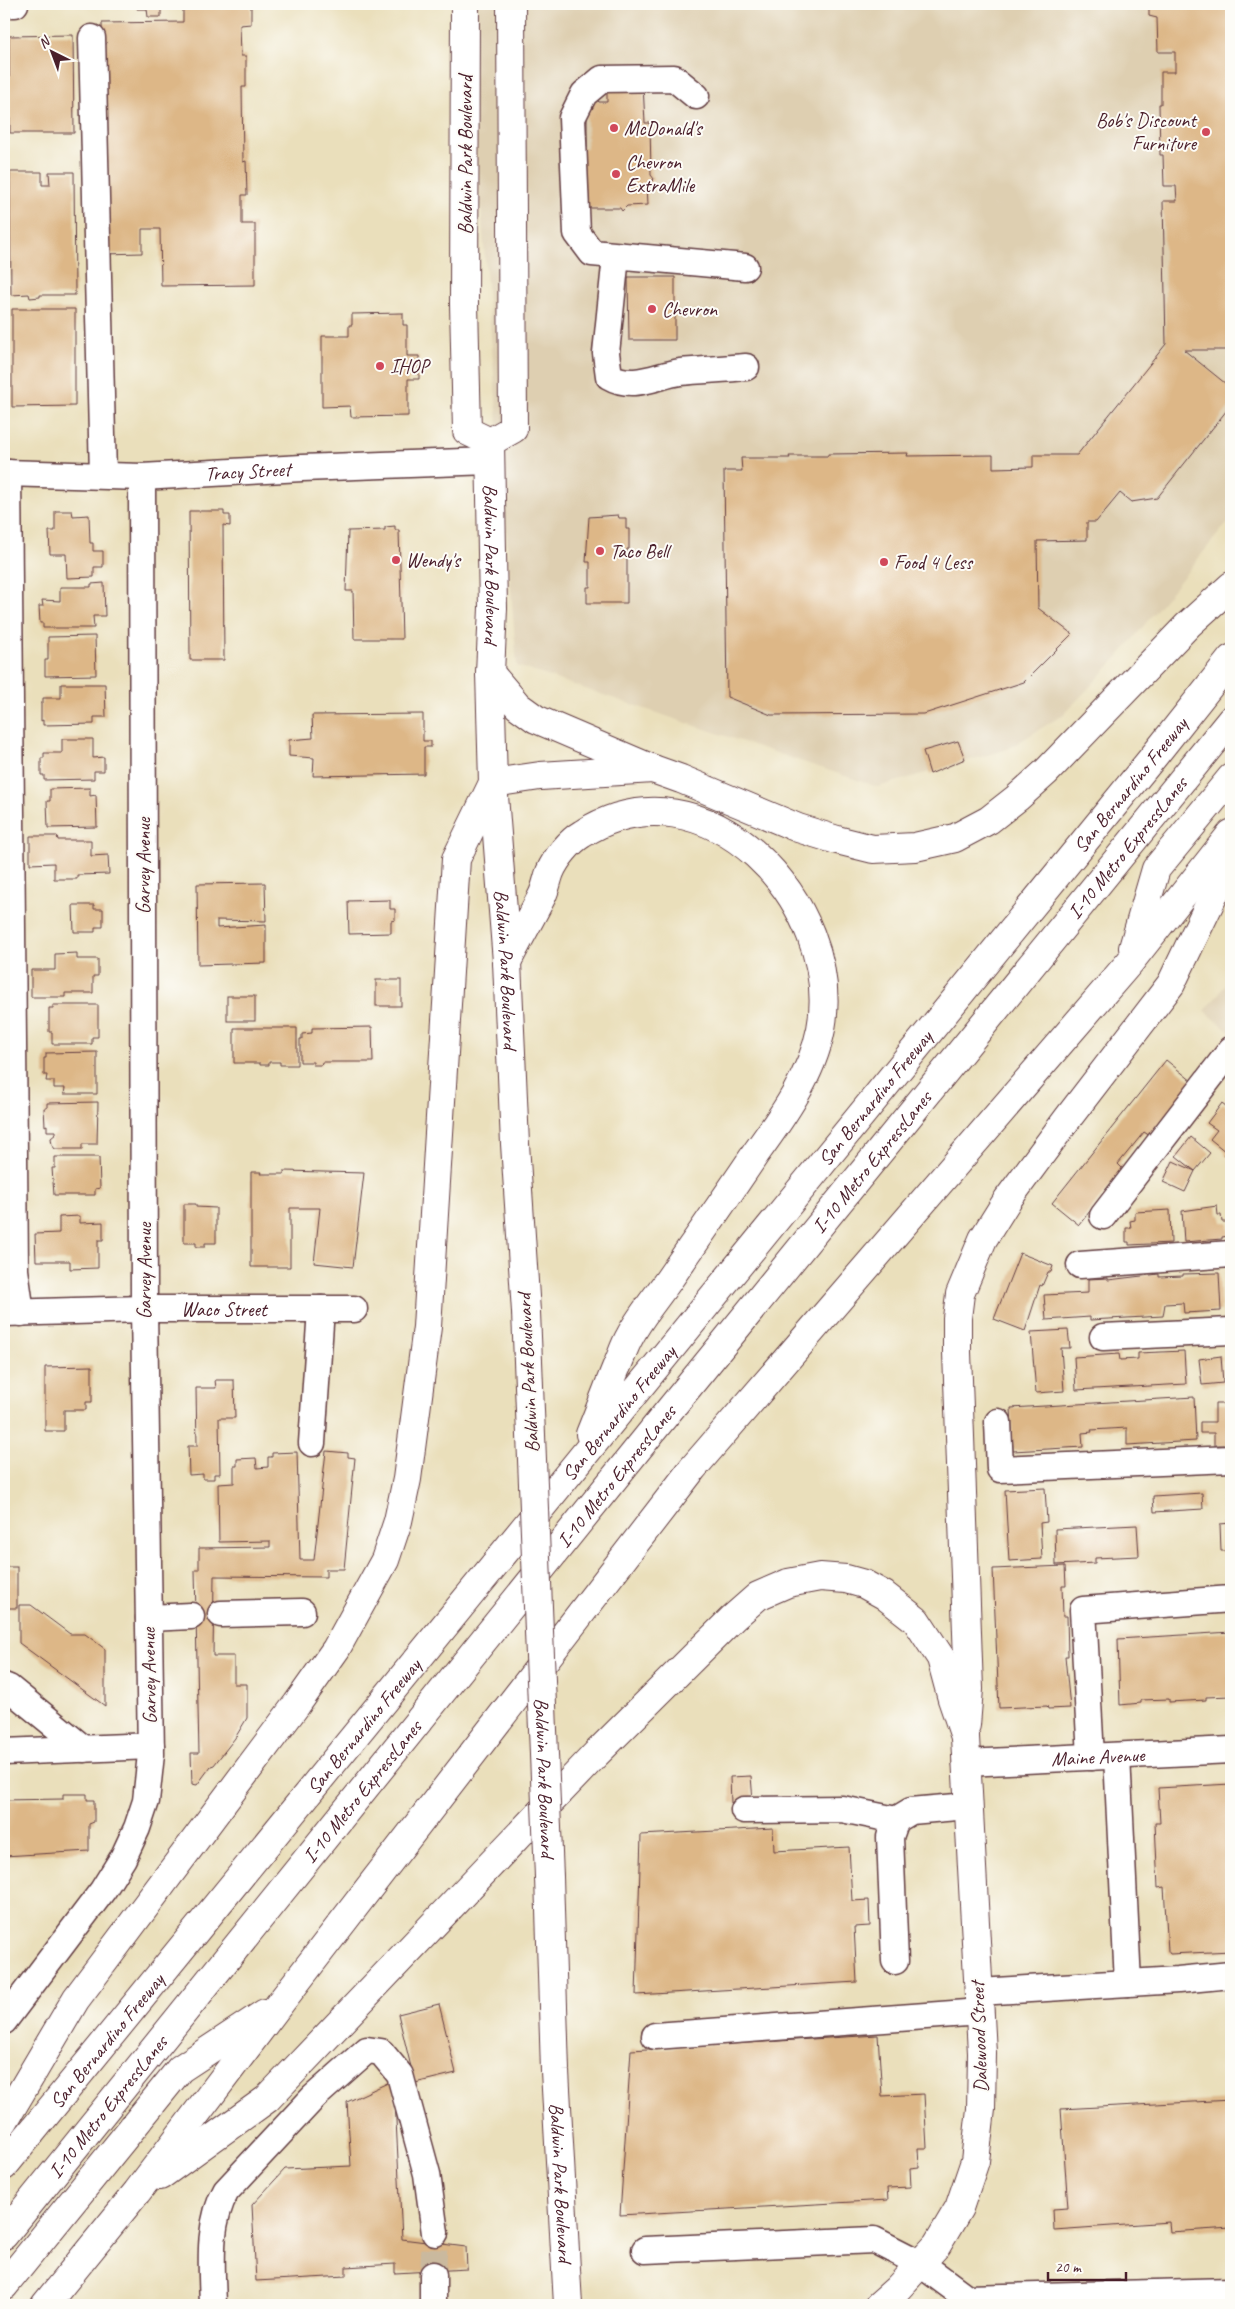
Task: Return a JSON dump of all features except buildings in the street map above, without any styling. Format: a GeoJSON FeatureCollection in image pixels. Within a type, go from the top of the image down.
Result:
{"type":"FeatureCollection","features":[{"type":"Feature","properties":{"kind":"main road","name":"Baldwin Park Boulevard"},"geometry":{"type":"LineString","coordinates":[[465,4],[464,304],[467,432],[490,451],[493,608],[490,673],[493,783],[507,962],[515,1144],[526,1312],[549,1877],[554,2071],[568,2305]]}},
{"type":"Feature","properties":{"kind":"main road"},"geometry":{"type":"LineString","coordinates":[[490,451],[513,429],[511,4]]}},
{"type":"Feature","properties":{"kind":"main road"},"geometry":{"type":"LineString","coordinates":[[490,673],[518,706],[536,719],[653,770],[682,779],[798,828],[873,849],[915,847],[955,838],[990,820],[1046,772],[1188,626],[1231,586]]}},
{"type":"Feature","properties":{"kind":"main road","name":"San Bernardino Freeway"},"geometry":{"type":"LineString","coordinates":[[4,2166],[1154,756],[1231,658]]}},
{"type":"Feature","properties":{"kind":"main road","name":"I-10 Metro ExpressLanes"},"geometry":{"type":"LineString","coordinates":[[4,2235],[645,1439],[1231,720]]}},
{"type":"Feature","properties":{"kind":"main road"},"geometry":{"type":"LineString","coordinates":[[4,2121],[76,1999],[298,1704],[336,1649],[385,1560],[398,1521],[407,1479],[428,1327],[456,858],[493,783],[540,776],[620,770],[653,770]]}},
{"type":"Feature","properties":{"kind":"main road","name":"I-10 Metro ExpressLanes"},"geometry":{"type":"LineString","coordinates":[[1130,962],[1156,870],[1231,778]]}},
{"type":"Feature","properties":{"kind":"main road"},"geometry":{"type":"LineString","coordinates":[[507,962],[544,892],[551,869],[565,849],[581,834],[610,820],[632,814],[650,811],[678,813],[715,827],[756,854],[783,882],[804,915],[816,954],[822,987],[821,1028],[811,1063],[785,1113],[629,1336],[580,1459]]}},
{"type":"Feature","properties":{"kind":"main road"},"geometry":{"type":"LineString","coordinates":[[45,2305],[137,2192],[280,2002],[693,1468],[1130,962],[1231,834]]}},
{"type":"Feature","properties":{"kind":"main road"},"geometry":{"type":"LineString","coordinates":[[965,1737],[969,1689],[957,1352],[957,1318],[960,1294],[982,1239],[1008,1199],[1171,984],[1231,859]]}},
{"type":"Feature","properties":{"kind":"main road"},"geometry":{"type":"LineString","coordinates":[[137,2192],[267,2099],[596,1754],[733,1618],[758,1596],[788,1584],[820,1577],[846,1579],[864,1584],[884,1595],[916,1620],[941,1658],[965,1737]]}},
{"type":"Feature","properties":{"kind":"main road","name":"Dalewood Street"},"geometry":{"type":"LineString","coordinates":[[879,2305],[922,2264],[937,2245],[958,2208],[975,2161],[981,2109],[982,2053],[965,1737]]}},
{"type":"Feature","properties":{"kind":"main road"},"geometry":{"type":"LineString","coordinates":[[4,2286],[180,2069],[280,2002]]}},
{"type":"Feature","properties":{"kind":"street"},"geometry":{"type":"LineString","coordinates":[[4,4],[15,4]]}},
{"type":"Feature","properties":{"kind":"street"},"geometry":{"type":"LineString","coordinates":[[92,38],[103,475]]}},
{"type":"Feature","properties":{"kind":"street"},"geometry":{"type":"LineString","coordinates":[[696,96],[674,78],[602,79],[584,94],[572,118],[577,233],[604,255],[745,268]]}},
{"type":"Feature","properties":{"kind":"street"},"geometry":{"type":"LineString","coordinates":[[604,255],[606,353],[609,376],[620,382],[648,381],[678,373],[746,367]]}},
{"type":"Feature","properties":{"kind":"street","name":"Tracy Street"},"geometry":{"type":"LineString","coordinates":[[6,473],[142,477],[302,468],[490,451]]}},
{"type":"Feature","properties":{"kind":"street"},"geometry":{"type":"LineString","coordinates":[[6,473],[15,1270],[12,1313]]}},
{"type":"Feature","properties":{"kind":"street","name":"Garvey Avenue"},"geometry":{"type":"LineString","coordinates":[[4,2020],[104,1890],[122,1858],[137,1828],[146,1800],[151,1746],[144,1309],[142,477]]}},
{"type":"Feature","properties":{"kind":"street"},"geometry":{"type":"LineString","coordinates":[[1103,1216],[1231,1050]]}},
{"type":"Feature","properties":{"kind":"street"},"geometry":{"type":"LineString","coordinates":[[1080,1265],[1231,1254]]}},
{"type":"Feature","properties":{"kind":"street","name":"Waco Street"},"geometry":{"type":"LineString","coordinates":[[12,1313],[144,1309],[354,1309]]}},
{"type":"Feature","properties":{"kind":"street"},"geometry":{"type":"LineString","coordinates":[[312,1443],[321,1309]]}},
{"type":"Feature","properties":{"kind":"street"},"geometry":{"type":"LineString","coordinates":[[1103,1337],[1231,1331]]}},
{"type":"Feature","properties":{"kind":"street"},"geometry":{"type":"LineString","coordinates":[[998,1422],[1000,1470],[1231,1459]]}},
{"type":"Feature","properties":{"kind":"street"},"geometry":{"type":"LineString","coordinates":[[1091,1757],[1083,1610],[1231,1599]]}},
{"type":"Feature","properties":{"kind":"street"},"geometry":{"type":"LineString","coordinates":[[221,1614],[302,1612]]}},
{"type":"Feature","properties":{"kind":"street"},"geometry":{"type":"LineString","coordinates":[[149,1618],[191,1616]]}},
{"type":"Feature","properties":{"kind":"street"},"geometry":{"type":"LineString","coordinates":[[4,1686],[9,1688],[84,1749]]}},
{"type":"Feature","properties":{"kind":"street"},"geometry":{"type":"LineString","coordinates":[[4,1752],[151,1746]]}},
{"type":"Feature","properties":{"kind":"street","name":"Maine Avenue"},"geometry":{"type":"LineString","coordinates":[[966,1763],[1231,1750]]}},
{"type":"Feature","properties":{"kind":"street"},"geometry":{"type":"LineString","coordinates":[[1117,1756],[1128,1983]]}},
{"type":"Feature","properties":{"kind":"street"},"geometry":{"type":"LineString","coordinates":[[894,1961],[890,1838],[896,1820],[911,1811],[968,1806]]}},
{"type":"Feature","properties":{"kind":"street"},"geometry":{"type":"LineString","coordinates":[[744,1810],[842,1809],[896,1820]]}},
{"type":"Feature","properties":{"kind":"street"},"geometry":{"type":"LineString","coordinates":[[655,2036],[979,2002],[1128,1983],[1231,1974]]}},
{"type":"Feature","properties":{"kind":"street"},"geometry":{"type":"LineString","coordinates":[[213,2305],[214,2223],[218,2204],[226,2191],[314,2097],[367,2050],[381,2052],[400,2074],[427,2174],[435,2233]]}},
{"type":"Feature","properties":{"kind":"street"},"geometry":{"type":"LineString","coordinates":[[645,2250],[874,2240],[922,2264],[967,2298],[1231,2291]]}},
{"type":"Feature","properties":{"kind":"street"},"geometry":{"type":"LineString","coordinates":[[433,2275],[433,2305]]}},
{"type":"Feature","properties":{"kind":"shaded area"},"geometry":{"type":"Polygon","coordinates":[[[465,4],[1231,4],[1231,518],[1119,656],[1064,714],[1008,749],[878,787],[517,666],[465,4]]]}},
{"type":"Feature","properties":{"kind":"shaded area"},"geometry":{"type":"Polygon","coordinates":[[[1231,978],[1231,1033],[1205,1011],[1231,978]]]}},
{"type":"Feature","properties":{"kind":"tunnel"},"geometry":{"type":"LineString","coordinates":[[433,2275],[435,2233]]}},
{"type":"Feature","properties":{"kind":"place","name":"McDonald's"},"geometry":{"type":"Point","coordinates":[614,128]}},
{"type":"Feature","properties":{"kind":"place","name":"Bob's Discount Furniture"},"geometry":{"type":"Point","coordinates":[1206,132]}},
{"type":"Feature","properties":{"kind":"place","name":"Chevron ExtraMile"},"geometry":{"type":"Point","coordinates":[616,174]}},
{"type":"Feature","properties":{"kind":"place","name":"Chevron"},"geometry":{"type":"Point","coordinates":[652,309]}},
{"type":"Feature","properties":{"kind":"place","name":"IHOP"},"geometry":{"type":"Point","coordinates":[380,366]}},
{"type":"Feature","properties":{"kind":"place","name":"Taco Bell"},"geometry":{"type":"Point","coordinates":[600,551]}},
{"type":"Feature","properties":{"kind":"place","name":"Wendy's"},"geometry":{"type":"Point","coordinates":[396,560]}},
{"type":"Feature","properties":{"kind":"place","name":"Food 4 Less"},"geometry":{"type":"Point","coordinates":[884,562]}}]}
